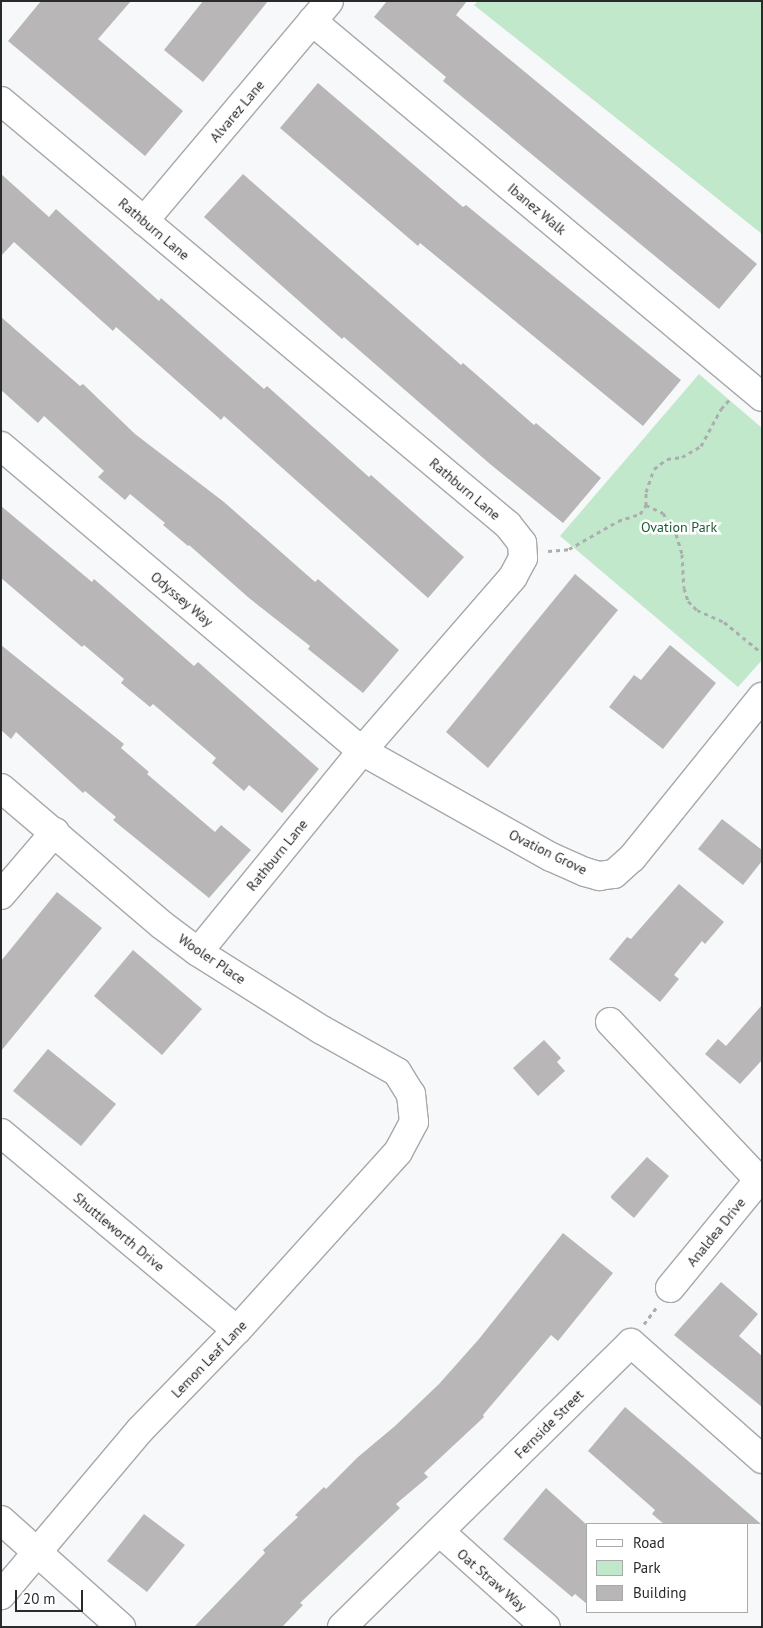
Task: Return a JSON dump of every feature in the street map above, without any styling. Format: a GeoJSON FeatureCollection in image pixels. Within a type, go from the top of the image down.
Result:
{"type":"FeatureCollection","features":[{"type":"Feature","properties":{"kind":"street","name":"Alvarez Lane"},"geometry":{"type":"LineString","coordinates":[[144,221],[320,11]]}},
{"type":"Feature","properties":{"kind":"street","name":"Ibanez Walk"},"geometry":{"type":"LineString","coordinates":[[320,11],[753,389]]}},
{"type":"Feature","properties":{"kind":"street","name":"Rathburn Lane"},"geometry":{"type":"LineString","coordinates":[[1,101],[508,525],[522,543],[523,558],[512,577],[362,751],[198,952]]}},
{"type":"Feature","properties":{"kind":"street","name":"Odyssey Way"},"geometry":{"type":"LineString","coordinates":[[1,446],[362,751]]}},
{"type":"Feature","properties":{"kind":"street","name":"Ovation Grove"},"geometry":{"type":"LineString","coordinates":[[362,751],[551,857],[599,876],[614,874],[632,858],[762,697]]}},
{"type":"Feature","properties":{"kind":"street","name":"Wooler Place"},"geometry":{"type":"LineString","coordinates":[[1,788],[162,924],[198,952],[322,1030],[397,1072],[411,1094],[414,1122]]}},
{"type":"Feature","properties":{"kind":"street"},"geometry":{"type":"LineString","coordinates":[[1,896],[55,832]]}},
{"type":"Feature","properties":{"kind":"street"},"geometry":{"type":"LineString","coordinates":[[610,1022],[760,1178]]}},
{"type":"Feature","properties":{"kind":"street","name":"Lemon Leaf Lane"},"geometry":{"type":"LineString","coordinates":[[1,1595],[140,1430],[237,1330],[398,1152],[414,1122]]}},
{"type":"Feature","properties":{"kind":"street","name":"Shuttleworth Drive"},"geometry":{"type":"LineString","coordinates":[[1,1133],[237,1330]]}},
{"type":"Feature","properties":{"kind":"street","name":"Analdea Drive"},"geometry":{"type":"LineString","coordinates":[[670,1288],[760,1178]]}},
{"type":"Feature","properties":{"kind":"street"},"geometry":{"type":"LineString","coordinates":[[631,1343],[762,1459]]}},
{"type":"Feature","properties":{"kind":"street","name":"Fernside Street"},"geometry":{"type":"LineString","coordinates":[[342,1627],[383,1584],[440,1532],[631,1343]]}},
{"type":"Feature","properties":{"kind":"street"},"geometry":{"type":"LineString","coordinates":[[1,1520],[121,1627]]}},
{"type":"Feature","properties":{"kind":"street","name":"Oat Straw Way"},"geometry":{"type":"LineString","coordinates":[[440,1532],[546,1627]]}},
{"type":"Feature","properties":{"kind":"path"},"geometry":{"type":"LineString","coordinates":[[522,551],[569,549],[618,521],[640,514],[646,505],[646,492],[654,469],[667,459],[682,457],[701,446],[721,409],[753,389]]}},
{"type":"Feature","properties":{"kind":"path"},"geometry":{"type":"LineString","coordinates":[[646,505],[663,513],[676,534],[682,554],[684,588],[688,601],[697,610],[724,622],[762,653]]}},
{"type":"Feature","properties":{"kind":"path"},"geometry":{"type":"LineString","coordinates":[[631,1343],[670,1288]]}},
{"type":"Feature","properties":{"kind":"green space"},"geometry":{"type":"Polygon","coordinates":[[[478,1],[762,1],[762,234],[474,5],[478,1]]]}},
{"type":"Feature","properties":{"kind":"green space","name":"Ovation Park"},"geometry":{"type":"Polygon","coordinates":[[[699,374],[762,428],[762,660],[738,687],[560,536],[699,374]]]}},
{"type":"Feature","properties":{"kind":"building"},"geometry":{"type":"Polygon","coordinates":[[[41,1],[131,1],[98,39],[183,111],[145,156],[8,41],[41,1]]]}},
{"type":"Feature","properties":{"kind":"building"},"geometry":{"type":"Polygon","coordinates":[[[203,1],[268,1],[203,82],[164,50],[203,1]]]}},
{"type":"Feature","properties":{"kind":"building"},"geometry":{"type":"Polygon","coordinates":[[[387,1],[467,1],[456,15],[757,264],[719,309],[443,81],[446,77],[374,17],[387,1]]]}},
{"type":"Feature","properties":{"kind":"building"},"geometry":{"type":"Polygon","coordinates":[[[318,83],[463,207],[466,205],[681,380],[643,426],[420,243],[418,246],[280,128],[318,83]]]}},
{"type":"Feature","properties":{"kind":"building"},"geometry":{"type":"Polygon","coordinates":[[[1,174],[49,217],[56,209],[159,301],[161,298],[264,389],[267,386],[369,477],[371,475],[464,557],[428,598],[224,416],[221,420],[116,327],[113,331],[14,242],[1,256],[1,174]]]}},
{"type":"Feature","properties":{"kind":"building"},"geometry":{"type":"Polygon","coordinates":[[[243,174],[461,365],[463,363],[534,425],[536,423],[601,478],[563,523],[490,464],[344,337],[342,339],[204,217],[243,174]]]}},
{"type":"Feature","properties":{"kind":"building"},"geometry":{"type":"Polygon","coordinates":[[[1,317],[80,386],[83,384],[135,434],[224,502],[315,582],[318,579],[399,650],[363,693],[308,649],[310,646],[249,598],[189,545],[163,525],[165,523],[130,494],[125,500],[98,477],[104,471],[44,416],[38,423],[1,390],[1,317]]]}},
{"type":"Feature","properties":{"kind":"building"},"geometry":{"type":"Polygon","coordinates":[[[1,506],[92,582],[94,579],[194,666],[198,662],[319,769],[282,813],[249,785],[244,791],[212,763],[216,758],[153,704],[150,707],[121,683],[124,679],[84,645],[82,647],[1,578],[1,506]]]}},
{"type":"Feature","properties":{"kind":"building"},"geometry":{"type":"Polygon","coordinates":[[[575,574],[618,610],[488,768],[446,732],[575,574]]]}},
{"type":"Feature","properties":{"kind":"building"},"geometry":{"type":"Polygon","coordinates":[[[1,645],[124,744],[121,748],[149,772],[147,774],[215,832],[221,825],[251,850],[209,898],[113,820],[116,817],[85,791],[83,793],[16,732],[11,739],[1,730],[1,645]]]}},
{"type":"Feature","properties":{"kind":"building"},"geometry":{"type":"Polygon","coordinates":[[[670,645],[716,683],[663,749],[609,707],[634,675],[641,680],[670,645]]]}},
{"type":"Feature","properties":{"kind":"building"},"geometry":{"type":"Polygon","coordinates":[[[722,819],[762,850],[762,861],[743,885],[698,849],[722,819]]]}},
{"type":"Feature","properties":{"kind":"building"},"geometry":{"type":"Polygon","coordinates":[[[679,884],[724,922],[705,944],[702,941],[674,975],[679,979],[660,1002],[609,959],[627,937],[631,939],[679,884]]]}},
{"type":"Feature","properties":{"kind":"building"},"geometry":{"type":"Polygon","coordinates":[[[57,892],[102,928],[1,1051],[1,961],[57,892]]]}},
{"type":"Feature","properties":{"kind":"building"},"geometry":{"type":"Polygon","coordinates":[[[133,950],[202,1009],[162,1055],[94,996],[133,950]]]}},
{"type":"Feature","properties":{"kind":"building"},"geometry":{"type":"Polygon","coordinates":[[[762,1005],[762,1060],[740,1084],[705,1054],[718,1039],[726,1046],[762,1005]]]}},
{"type":"Feature","properties":{"kind":"building"},"geometry":{"type":"Polygon","coordinates":[[[544,1040],[561,1058],[557,1062],[565,1071],[538,1096],[513,1068],[544,1040]]]}},
{"type":"Feature","properties":{"kind":"building"},"geometry":{"type":"Polygon","coordinates":[[[48,1049],[116,1104],[81,1146],[13,1091],[48,1049]]]}},
{"type":"Feature","properties":{"kind":"building"},"geometry":{"type":"Polygon","coordinates":[[[647,1157],[669,1176],[634,1218],[611,1196],[647,1157]]]}},
{"type":"Feature","properties":{"kind":"building"},"geometry":{"type":"Polygon","coordinates":[[[563,1233],[613,1273],[558,1341],[551,1335],[483,1415],[484,1417],[424,1473],[428,1477],[396,1504],[400,1508],[300,1603],[303,1605],[282,1627],[194,1627],[265,1553],[263,1550],[298,1517],[295,1515],[324,1487],[326,1489],[358,1457],[395,1426],[439,1384],[479,1339],[563,1233]]]}},
{"type":"Feature","properties":{"kind":"building"},"geometry":{"type":"Polygon","coordinates":[[[721,1282],[758,1314],[739,1336],[762,1356],[762,1407],[674,1335],[721,1282]]]}},
{"type":"Feature","properties":{"kind":"building"},"geometry":{"type":"Polygon","coordinates":[[[625,1407],[761,1524],[663,1523],[652,1514],[655,1510],[588,1451],[625,1407]]]}},
{"type":"Feature","properties":{"kind":"building"},"geometry":{"type":"Polygon","coordinates":[[[546,1488],[586,1524],[586,1603],[575,1594],[572,1597],[503,1539],[546,1488]]]}},
{"type":"Feature","properties":{"kind":"building"},"geometry":{"type":"Polygon","coordinates":[[[144,1514],[185,1545],[147,1592],[107,1561],[144,1514]]]}}]}
